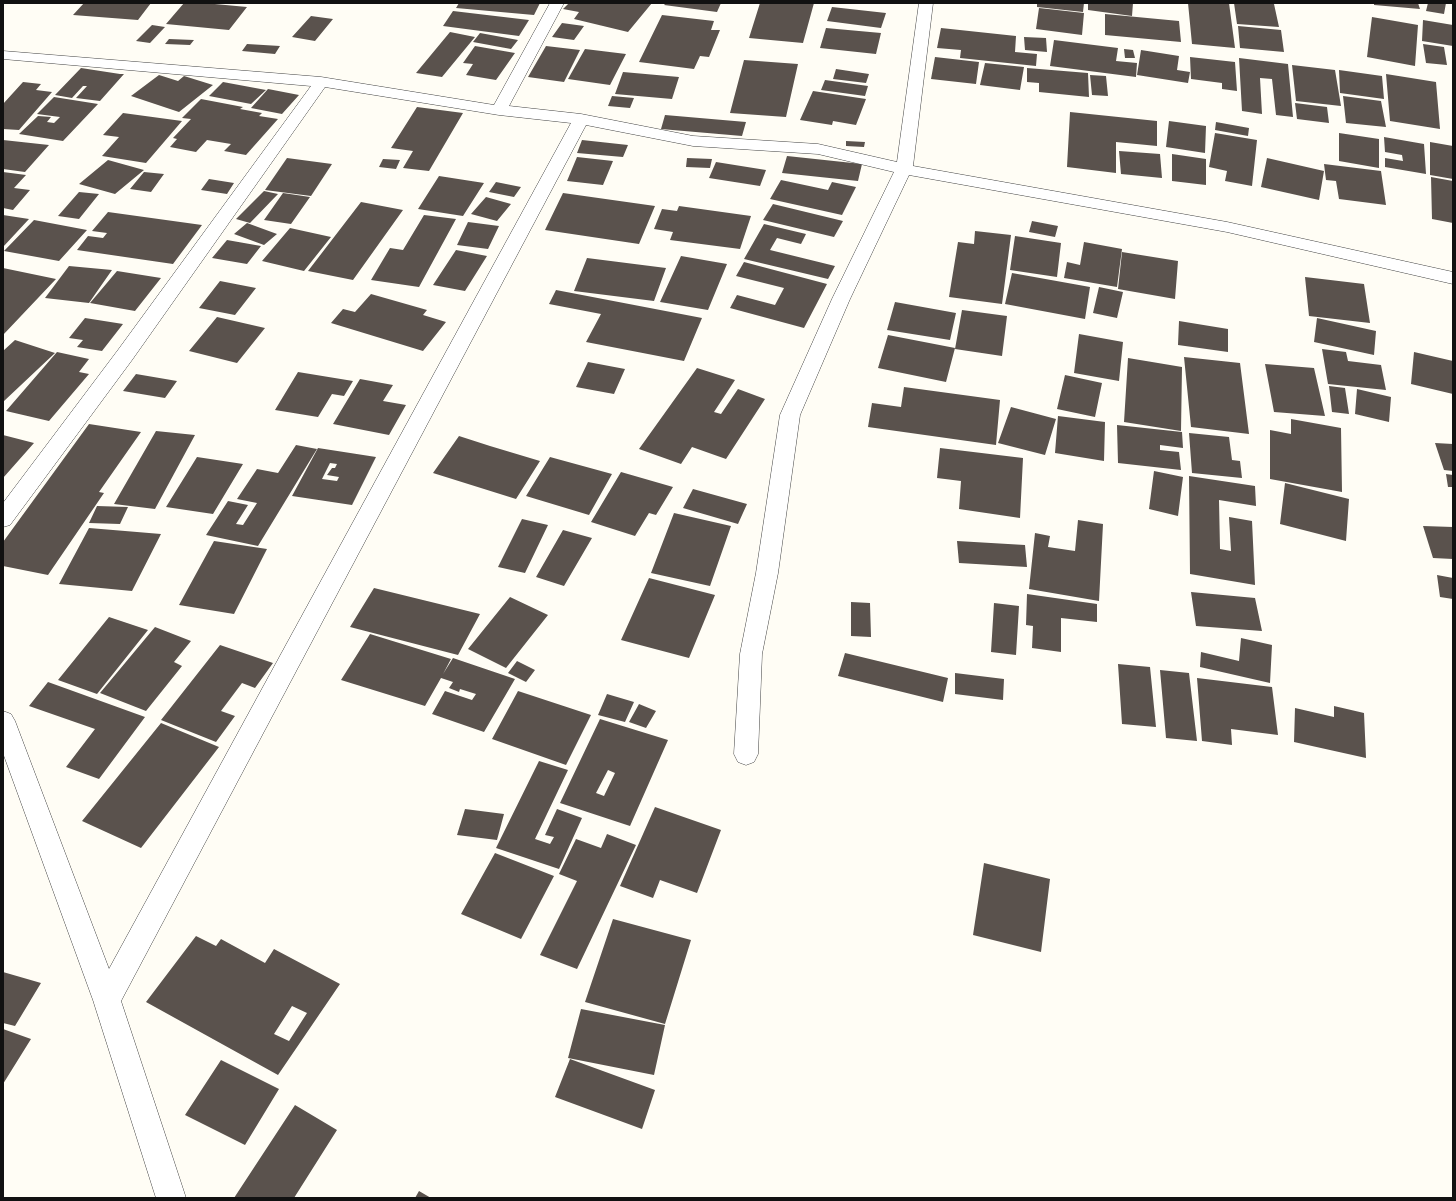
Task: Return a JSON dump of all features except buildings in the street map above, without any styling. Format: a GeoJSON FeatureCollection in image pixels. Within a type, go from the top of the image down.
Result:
{"type":"FeatureCollection","features":[{"type":"Feature","properties":{"kind":"street"},"geometry":{"type":"LineString","coordinates":[[499,110],[557,3]]}},
{"type":"Feature","properties":{"kind":"street"},"geometry":{"type":"LineString","coordinates":[[746,754],[751,654],[767,573],[790,415],[841,299],[904,169],[926,3]]}},
{"type":"Feature","properties":{"kind":"street"},"geometry":{"type":"LineString","coordinates":[[3,55],[322,82],[499,110],[581,119],[693,141],[818,149],[904,169],[1227,227],[1453,278]]}},
{"type":"Feature","properties":{"kind":"street"},"geometry":{"type":"LineString","coordinates":[[3,519],[125,355],[322,82]]}},
{"type":"Feature","properties":{"kind":"street"},"geometry":{"type":"LineString","coordinates":[[107,1000],[581,119]]}},
{"type":"Feature","properties":{"kind":"street"},"geometry":{"type":"LineString","coordinates":[[3,721],[107,1000],[172,1198]]}}]}
